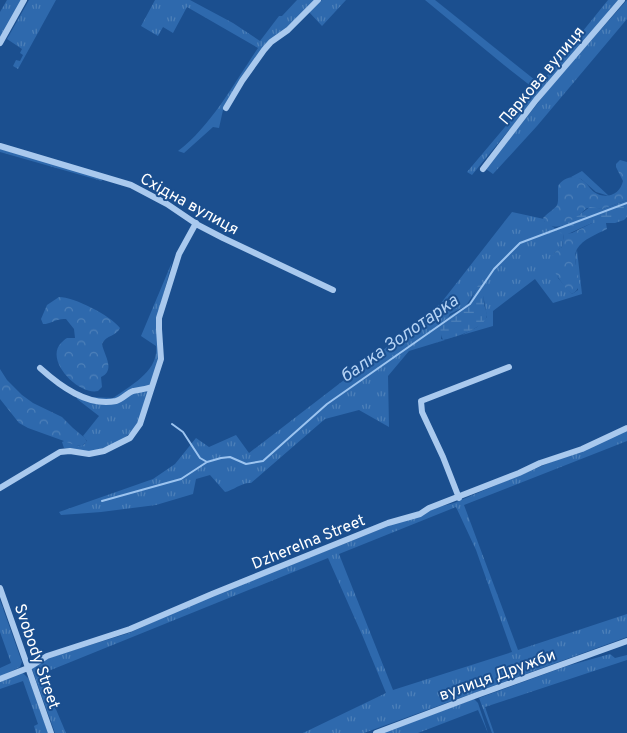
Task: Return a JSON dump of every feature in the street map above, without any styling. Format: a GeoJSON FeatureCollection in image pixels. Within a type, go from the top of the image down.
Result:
{"type":"FeatureCollection","features":[{"type":"Feature","properties":{"kind":"street"},"geometry":{"type":"LineString","coordinates":[[0,43],[24,0]]}},
{"type":"Feature","properties":{"kind":"street"},"geometry":{"type":"LineString","coordinates":[[226,108],[264,50],[288,30],[318,0]]}},
{"type":"Feature","properties":{"kind":"street","name":"Паркова вулиця"},"geometry":{"type":"LineString","coordinates":[[483,169],[536,100],[622,0]]}},
{"type":"Feature","properties":{"kind":"street","name":"Східна вулиця"},"geometry":{"type":"LineString","coordinates":[[0,146],[131,186],[167,204],[223,238],[332,290]]}},
{"type":"Feature","properties":{"kind":"street"},"geometry":{"type":"LineString","coordinates":[[0,488],[60,452],[70,451],[94,454],[110,449],[134,434],[140,424],[161,359],[160,318],[179,254],[196,223]]}},
{"type":"Feature","properties":{"kind":"street"},"geometry":{"type":"LineString","coordinates":[[458,498],[443,457],[422,412],[421,400],[509,366]]}},
{"type":"Feature","properties":{"kind":"street"},"geometry":{"type":"LineString","coordinates":[[40,368],[51,378],[76,394],[99,401],[116,401],[133,392],[152,387]]}},
{"type":"Feature","properties":{"kind":"street","name":"Dzherelna Street"},"geometry":{"type":"LineString","coordinates":[[0,680],[28,668],[47,656],[130,629],[376,528],[420,514],[429,508],[519,474],[540,463],[582,449],[627,428]]}},
{"type":"Feature","properties":{"kind":"street","name":"Svobody Street"},"geometry":{"type":"LineString","coordinates":[[0,588],[51,733]]}},
{"type":"Feature","properties":{"kind":"street","name":"вулиця Дружби"},"geometry":{"type":"LineString","coordinates":[[376,733],[627,641]]}},
{"type":"Feature","properties":{"kind":"green space"},"geometry":{"type":"Polygon","coordinates":[[[7,0],[22,0],[0,38],[0,12],[7,0]]]}},
{"type":"Feature","properties":{"kind":"green space"},"geometry":{"type":"Polygon","coordinates":[[[29,0],[56,0],[18,69],[13,66],[16,60],[20,61],[23,55],[20,53],[22,49],[7,39],[29,0]]]}},
{"type":"Feature","properties":{"kind":"green space"},"geometry":{"type":"Polygon","coordinates":[[[155,0],[190,0],[233,23],[260,41],[279,16],[282,16],[297,0],[315,0],[267,44],[223,110],[219,128],[213,127],[184,153],[178,151],[190,141],[212,116],[258,48],[187,7],[173,33],[163,27],[158,36],[141,26],[155,0]]]}},
{"type":"Feature","properties":{"kind":"green space"},"geometry":{"type":"Polygon","coordinates":[[[322,0],[346,0],[322,26],[309,12],[322,0]]]}},
{"type":"Feature","properties":{"kind":"green space"},"geometry":{"type":"Polygon","coordinates":[[[425,0],[435,0],[540,84],[608,0],[619,0],[472,175],[467,172],[536,90],[425,0]]]}},
{"type":"Feature","properties":{"kind":"green space"},"geometry":{"type":"Polygon","coordinates":[[[627,0],[627,19],[622,25],[537,126],[493,174],[486,169],[556,80],[627,0]]]}},
{"type":"Feature","properties":{"kind":"green space"},"geometry":{"type":"Polygon","coordinates":[[[0,149],[101,177],[102,181],[0,152],[0,149]]]}},
{"type":"Feature","properties":{"kind":"green space"},"geometry":{"type":"Polygon","coordinates":[[[620,160],[627,162],[627,200],[603,209],[587,208],[573,220],[562,226],[551,226],[545,223],[543,218],[558,203],[558,186],[566,179],[572,177],[579,178],[594,192],[603,196],[616,193],[623,181],[616,167],[620,160]]]}},
{"type":"Feature","properties":{"kind":"green space"},"geometry":{"type":"Polygon","coordinates":[[[582,171],[609,196],[596,192],[581,179],[571,177],[582,171]]]}},
{"type":"Feature","properties":{"kind":"green space"},"geometry":{"type":"Polygon","coordinates":[[[627,200],[627,217],[624,220],[615,223],[592,223],[568,234],[562,234],[554,229],[566,224],[590,207],[603,209],[627,200]]]}},
{"type":"Feature","properties":{"kind":"green space"},"geometry":{"type":"Polygon","coordinates":[[[512,212],[544,219],[544,221],[564,234],[562,247],[553,255],[558,278],[572,294],[578,290],[575,257],[577,250],[582,294],[553,303],[535,279],[493,311],[493,326],[462,335],[477,327],[487,317],[484,287],[479,285],[466,306],[450,314],[443,325],[441,339],[445,340],[409,351],[388,376],[389,427],[359,410],[325,419],[251,483],[232,490],[225,492],[210,475],[196,479],[193,494],[156,505],[61,515],[59,512],[153,479],[175,464],[196,438],[209,447],[236,435],[249,453],[400,337],[441,303],[512,212]]]}},
{"type":"Feature","properties":{"kind":"green space"},"geometry":{"type":"Polygon","coordinates":[[[592,223],[606,223],[607,229],[586,240],[577,249],[575,261],[579,285],[572,294],[556,274],[553,268],[552,257],[562,247],[564,234],[572,233],[592,223]]]}},
{"type":"Feature","properties":{"kind":"green space"},"geometry":{"type":"Polygon","coordinates":[[[172,262],[157,319],[159,361],[139,423],[133,431],[116,444],[90,452],[64,448],[62,442],[66,440],[79,446],[85,444],[87,441],[83,436],[99,416],[77,399],[78,392],[89,397],[113,398],[142,377],[153,363],[156,355],[156,346],[141,336],[172,262]]]}},
{"type":"Feature","properties":{"kind":"green space"},"geometry":{"type":"Polygon","coordinates":[[[479,284],[484,287],[484,306],[487,315],[485,320],[468,332],[443,340],[441,326],[443,321],[469,303],[479,284]]]}},
{"type":"Feature","properties":{"kind":"green space"},"geometry":{"type":"Polygon","coordinates":[[[59,297],[73,300],[91,308],[120,328],[119,331],[106,339],[102,344],[108,362],[108,370],[101,377],[102,387],[98,391],[82,388],[74,383],[60,367],[57,359],[57,350],[66,338],[75,338],[74,329],[66,319],[43,324],[41,319],[47,305],[59,297]]]}},
{"type":"Feature","properties":{"kind":"green space"},"geometry":{"type":"Polygon","coordinates":[[[0,369],[7,380],[22,395],[33,403],[62,417],[87,442],[81,446],[75,445],[19,423],[0,399],[0,369]]]}},
{"type":"Feature","properties":{"kind":"green space"},"geometry":{"type":"Polygon","coordinates":[[[627,430],[627,441],[464,505],[518,650],[627,614],[627,637],[364,733],[303,733],[386,693],[328,558],[41,674],[66,733],[55,733],[32,669],[42,660],[129,633],[191,605],[431,509],[454,503],[627,430]],[[456,507],[339,554],[393,690],[512,652],[476,550],[456,507]]]}},
{"type":"Feature","properties":{"kind":"green space"},"geometry":{"type":"Polygon","coordinates":[[[0,600],[22,662],[20,667],[0,677],[0,668],[11,663],[0,632],[0,600]]]}},
{"type":"Feature","properties":{"kind":"green space"},"geometry":{"type":"Polygon","coordinates":[[[610,654],[615,658],[627,655],[627,660],[485,707],[494,733],[492,733],[479,698],[567,666],[610,654]]]}},
{"type":"Feature","properties":{"kind":"green space"},"geometry":{"type":"Polygon","coordinates":[[[22,672],[29,679],[48,733],[36,733],[34,726],[38,724],[23,681],[0,689],[0,682],[22,672]]]}},
{"type":"Feature","properties":{"kind":"green space"},"geometry":{"type":"Polygon","coordinates":[[[474,699],[478,703],[488,733],[478,710],[418,733],[383,733],[474,699]]]}},
{"type":"Feature","properties":{"kind":"waterway","name":"балка Золотарка"},"geometry":{"type":"LineString","coordinates":[[102,501],[181,479],[207,462],[221,458],[230,457],[246,464],[263,461],[327,404],[470,304],[494,269],[520,243],[627,203]]}},
{"type":"Feature","properties":{"kind":"waterway","name":"балка Золотарка"},"geometry":{"type":"LineString","coordinates":[[172,424],[183,432],[200,458],[207,462]]}}]}
